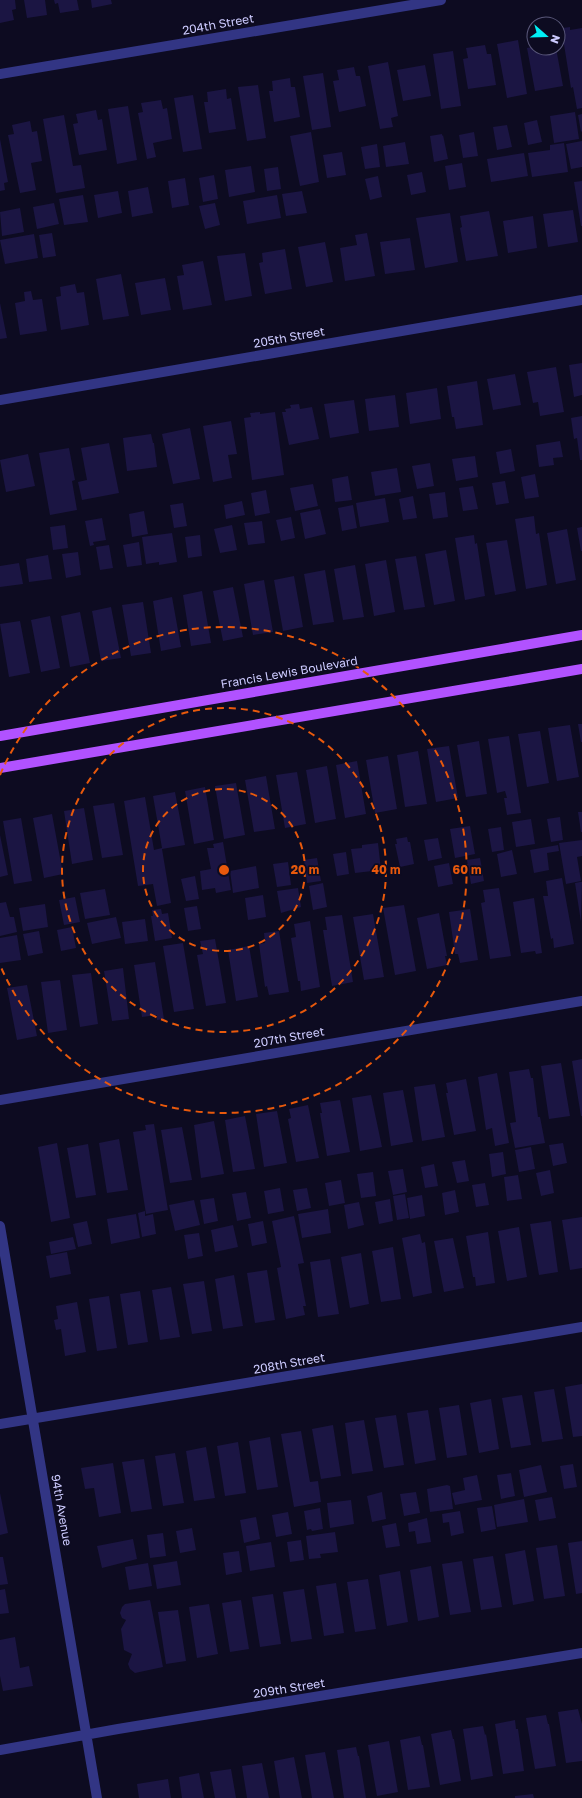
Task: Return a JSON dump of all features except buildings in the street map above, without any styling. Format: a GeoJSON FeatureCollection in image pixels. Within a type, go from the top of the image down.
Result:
{"type":"FeatureCollection","features":[{"type":"Feature","properties":{"kind":"main road","name":"Francis Lewis Boulevard"},"geometry":{"type":"LineString","coordinates":[[0,736],[582,635]]}},
{"type":"Feature","properties":{"kind":"main road"},"geometry":{"type":"LineString","coordinates":[[0,768],[582,669]]}},
{"type":"Feature","properties":{"kind":"street","name":"204th Street"},"geometry":{"type":"LineString","coordinates":[[0,74],[440,0]]}},
{"type":"Feature","properties":{"kind":"street","name":"205th Street"},"geometry":{"type":"LineString","coordinates":[[0,400],[582,300]]}},
{"type":"Feature","properties":{"kind":"street","name":"207th Street"},"geometry":{"type":"LineString","coordinates":[[0,1100],[582,1001]]}},
{"type":"Feature","properties":{"kind":"street","name":"94th Avenue"},"geometry":{"type":"LineString","coordinates":[[0,1226],[34,1419],[97,1798]]}},
{"type":"Feature","properties":{"kind":"street","name":"208th Street"},"geometry":{"type":"LineString","coordinates":[[0,1424],[582,1327]]}},
{"type":"Feature","properties":{"kind":"street","name":"209th Street"},"geometry":{"type":"LineString","coordinates":[[0,1750],[87,1734],[582,1653]]}}]}
